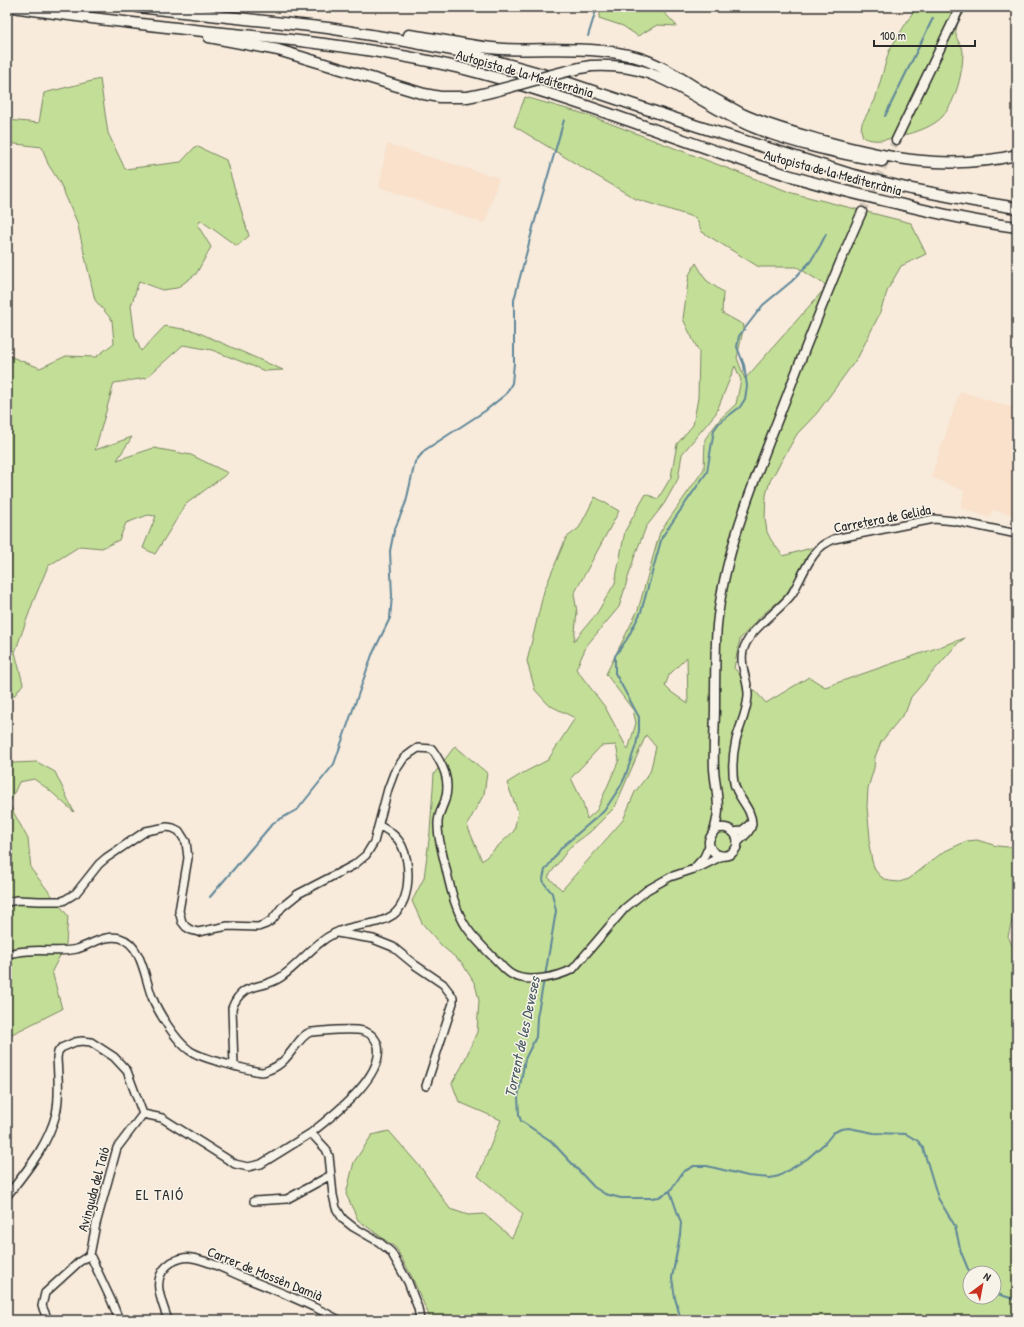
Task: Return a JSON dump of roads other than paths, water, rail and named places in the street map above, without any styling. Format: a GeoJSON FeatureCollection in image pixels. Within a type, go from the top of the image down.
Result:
{"type":"FeatureCollection","features":[{"type":"Feature","properties":{"kind":"highway","name":"Autopista de la Mediterrània"},"geometry":{"type":"LineString","coordinates":[[12,7],[54,14],[281,38],[356,48],[455,67],[496,77],[561,97],[690,143],[789,176],[940,214],[1017,227]]}},
{"type":"Feature","properties":{"kind":"highway","name":"Autopista de la Mediterrània"},"geometry":{"type":"LineString","coordinates":[[138,7],[328,28],[396,38],[497,60],[850,174],[906,188],[1017,208]]}},
{"type":"Feature","properties":{"kind":"highway"},"geometry":{"type":"LineString","coordinates":[[138,24],[278,50],[424,94],[440,97],[467,97],[495,91],[566,71],[591,66],[618,66],[647,73],[677,86],[724,113],[754,127],[784,138],[856,156],[913,167],[943,169],[985,168],[1017,162]]}},
{"type":"Feature","properties":{"kind":"highway"},"geometry":{"type":"LineString","coordinates":[[328,28],[379,31],[501,49],[588,50],[626,54],[661,67],[725,105],[760,121],[794,133],[835,144],[925,162],[963,163],[985,161],[1017,155]]}},
{"type":"Feature","properties":{"kind":"main road"},"geometry":{"type":"LineString","coordinates":[[896,140],[960,7]]}},
{"type":"Feature","properties":{"kind":"main road"},"geometry":{"type":"LineString","coordinates":[[718,808],[730,830],[737,839],[734,851],[730,854],[722,856],[714,853],[710,846],[709,838],[714,830],[718,815],[714,762],[716,641],[720,601],[730,552],[811,331],[862,212]]}},
{"type":"Feature","properties":{"kind":"main road"},"geometry":{"type":"LineString","coordinates":[[714,830],[720,828],[730,830]]}},
{"type":"Feature","properties":{"kind":"street","name":"Carretera de Gelida"},"geometry":{"type":"LineString","coordinates":[[751,822],[751,813],[738,793],[734,782],[736,740],[744,717],[748,695],[742,658],[743,651],[746,643],[752,635],[790,596],[814,555],[823,545],[834,540],[934,520],[955,521],[1017,534]]}},
{"type":"Feature","properties":{"kind":"street"},"geometry":{"type":"LineString","coordinates":[[7,902],[17,900],[62,901],[76,893],[99,864],[106,858],[146,831],[167,827],[179,831],[186,842],[188,858],[179,911],[182,922],[186,928],[198,932],[228,926],[258,927],[272,920],[282,907],[298,894],[354,865],[366,855],[374,842],[380,826],[388,789],[394,773],[404,758],[418,748],[432,749],[440,760],[448,787],[439,814],[439,840],[456,905],[466,927],[485,949],[512,974],[529,979],[553,976],[573,969],[633,900],[660,881],[722,856]]}},
{"type":"Feature","properties":{"kind":"street"},"geometry":{"type":"LineString","coordinates":[[730,830],[741,831],[751,822]]}},
{"type":"Feature","properties":{"kind":"street"},"geometry":{"type":"LineString","coordinates":[[737,843],[751,828],[751,822]]}},
{"type":"Feature","properties":{"kind":"street"},"geometry":{"type":"LineString","coordinates":[[234,1066],[232,1008],[234,1001],[241,992],[281,977],[318,944],[335,932],[387,918],[400,908],[408,881],[402,846],[392,833],[380,826]]}},
{"type":"Feature","properties":{"kind":"street"},"geometry":{"type":"LineString","coordinates":[[694,868],[702,860],[710,846]]}},
{"type":"Feature","properties":{"kind":"street"},"geometry":{"type":"LineString","coordinates":[[335,932],[373,939],[393,947],[415,965],[443,984],[453,996],[454,1003],[426,1086]]}},
{"type":"Feature","properties":{"kind":"street"},"geometry":{"type":"LineString","coordinates":[[7,954],[28,950],[57,952],[76,949],[111,937],[125,939],[133,946],[138,954],[152,997],[167,1024],[180,1042],[190,1051],[234,1066],[264,1072],[283,1063],[307,1033],[339,1030],[364,1031],[371,1035],[377,1041],[378,1058],[368,1078],[356,1094],[311,1133],[261,1164],[248,1167],[235,1164],[162,1118],[143,1114],[127,1071],[114,1057],[91,1042],[75,1042],[68,1044],[58,1052],[58,1100],[56,1113],[48,1139],[7,1196]]}},
{"type":"Feature","properties":{"kind":"street","name":"Avinguda del Taió"},"geometry":{"type":"LineString","coordinates":[[90,1255],[96,1224],[117,1148],[143,1114]]}},
{"type":"Feature","properties":{"kind":"street"},"geometry":{"type":"LineString","coordinates":[[311,1133],[326,1149],[329,1156],[333,1195],[336,1208],[343,1219],[353,1227],[379,1242],[392,1252],[408,1282],[418,1308],[420,1320]]}},
{"type":"Feature","properties":{"kind":"street"},"geometry":{"type":"LineString","coordinates":[[254,1201],[287,1199],[331,1175]]}},
{"type":"Feature","properties":{"kind":"street"},"geometry":{"type":"LineString","coordinates":[[48,1320],[42,1306],[45,1293],[90,1255],[119,1320]]}},
{"type":"Feature","properties":{"kind":"street","name":"Carrer de Mossèn Damià"},"geometry":{"type":"LineString","coordinates":[[168,1320],[158,1292],[158,1282],[161,1273],[167,1265],[185,1257],[213,1264],[300,1300],[339,1320]]}},
{"type":"Feature","properties":{"kind":"waterway"},"geometry":{"type":"LineString","coordinates":[[588,36],[597,7]]}},
{"type":"Feature","properties":{"kind":"waterway","name":"Torrent de les Deveses"},"geometry":{"type":"LineString","coordinates":[[885,116],[933,18]]}},
{"type":"Feature","properties":{"kind":"waterway"},"geometry":{"type":"LineString","coordinates":[[210,897],[273,823],[298,809],[334,764],[372,655],[390,618],[392,596],[390,551],[394,531],[406,502],[415,462],[425,450],[485,411],[506,394],[512,383],[514,363],[514,300],[564,120]]}},
{"type":"Feature","properties":{"kind":"waterway","name":"Torrent de les Deveses"},"geometry":{"type":"LineString","coordinates":[[545,976],[556,911],[552,893],[544,883],[543,879],[545,870],[562,847],[604,811],[625,777],[636,745],[639,731],[639,717],[615,673],[615,656],[627,639],[641,612],[662,537],[707,472],[714,430],[719,423],[740,407],[745,399],[747,386],[744,365],[737,347],[739,336],[763,305],[792,281],[810,262],[826,234]]}},
{"type":"Feature","properties":{"kind":"waterway","name":"Torrent de les Deveses"},"geometry":{"type":"LineString","coordinates":[[544,980],[537,1017],[536,1037],[525,1059],[518,1097],[519,1115],[521,1121],[551,1141],[594,1187],[605,1194],[621,1198],[651,1198],[659,1197],[670,1191],[681,1223],[672,1278],[675,1298],[681,1320]]}},
{"type":"Feature","properties":{"kind":"waterway"},"geometry":{"type":"LineString","coordinates":[[670,1191],[683,1172],[694,1166],[707,1166],[748,1176],[770,1178],[779,1176],[807,1159],[825,1143],[833,1133],[841,1129],[849,1128],[874,1133],[906,1134],[918,1141],[923,1148],[938,1198],[955,1226],[961,1252],[966,1265]]}},
{"type":"Feature","properties":{"kind":"waterway"},"geometry":{"type":"LineString","coordinates":[[1002,1295],[1017,1300]]}},
{"type":"Feature","properties":{"kind":"tunnel"},"geometry":{"type":"LineString","coordinates":[[862,212],[896,140]]}},
{"type":"Feature","properties":{"kind":"district","name":"EL TAIÓ"},"geometry":{"type":"Point","coordinates":[160,1194]}}]}
